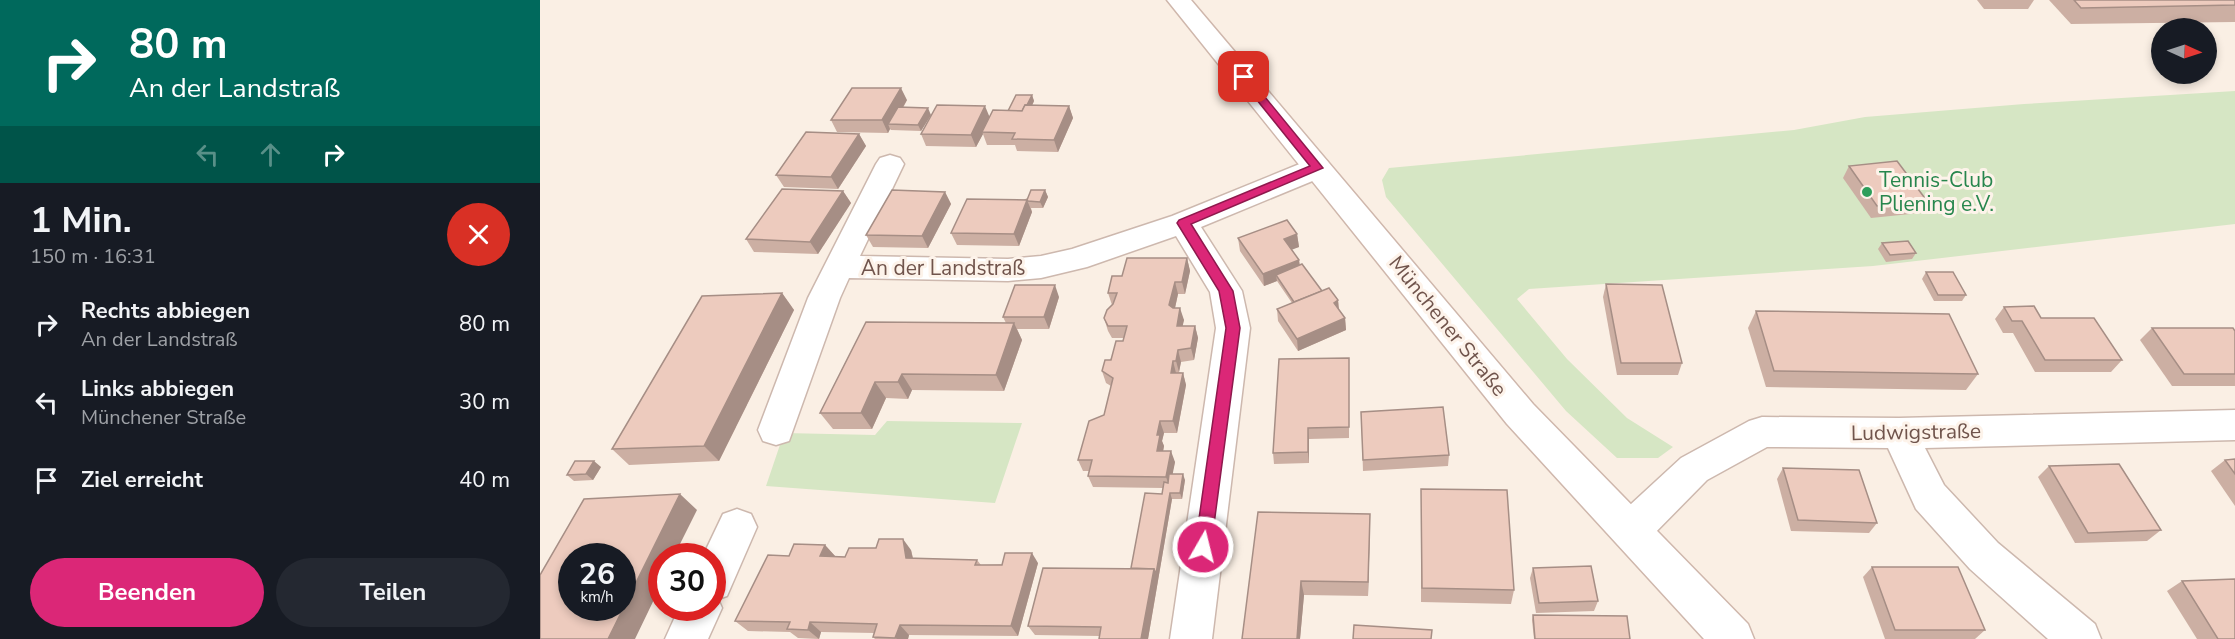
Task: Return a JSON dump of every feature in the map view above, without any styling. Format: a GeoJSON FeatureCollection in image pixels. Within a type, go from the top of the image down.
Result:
{"type":"FeatureCollection","features":[{"type":"Feature","properties":{"kind":"street","name":"Münchener Straße"},"geometry":{"type":"LineString","coordinates":[[1179,0],[1520,414],[1562,461],[1631,530],[1733,639]]}},
{"type":"Feature","properties":{"kind":"street"},"geometry":{"type":"LineString","coordinates":[[776,430],[824,298],[890,164]]}},
{"type":"Feature","properties":{"kind":"street","name":"An der Landstraß"},"geometry":{"type":"LineString","coordinates":[[839,267],[1008,270],[1041,267],[1183,223],[1317,168]]}},
{"type":"Feature","properties":{"kind":"street"},"geometry":{"type":"LineString","coordinates":[[1183,223],[1226,291],[1233,328],[1191,639]]}},
{"type":"Feature","properties":{"kind":"street","name":"Ludwigstraße"},"geometry":{"type":"LineString","coordinates":[[1631,530],[1694,469],[1762,432],[1899,433],[2235,425]]}},
{"type":"Feature","properties":{"kind":"street"},"geometry":{"type":"LineString","coordinates":[[1899,433],[1930,497],[1984,556],[2080,639]]}},
{"type":"Feature","properties":{"kind":"street"},"geometry":{"type":"LineString","coordinates":[[726,551],[737,527]]}},
{"type":"Feature","properties":{"kind":"street"},"geometry":{"type":"LineString","coordinates":[[686,639],[695,621]]}},
{"type":"Feature","properties":{"kind":"green space","name":"Tennis-Club Pliening e.V."},"geometry":{"type":"Polygon","coordinates":[[[2235,91],[2235,224],[1873,266],[1529,289],[1517,299],[1567,359],[1627,418],[1673,447],[1658,458],[1617,458],[1566,411],[1386,197],[1382,180],[1389,168],[1794,130],[1865,117],[2024,104],[2235,91]]]}},
{"type":"Feature","properties":{"kind":"green space"},"geometry":{"type":"Polygon","coordinates":[[[887,421],[1022,423],[995,503],[766,486],[784,433],[875,435],[887,421]]]}},
{"type":"Feature","properties":{"kind":"building"},"geometry":{"type":"Polygon","coordinates":[[[2074,0],[2235,0],[2235,5],[2081,8],[2074,0]]]}},
{"type":"Feature","properties":{"kind":"building"},"geometry":{"type":"Polygon","coordinates":[[[852,88],[901,88],[882,120],[831,120],[852,88]]]}},
{"type":"Feature","properties":{"kind":"building"},"geometry":{"type":"Polygon","coordinates":[[[1016,95],[1032,95],[1022,111],[1008,111],[1016,95]]]}},
{"type":"Feature","properties":{"kind":"building"},"geometry":{"type":"Polygon","coordinates":[[[937,105],[985,106],[971,135],[921,134],[937,105]]]}},
{"type":"Feature","properties":{"kind":"building"},"geometry":{"type":"Polygon","coordinates":[[[1025,105],[1069,106],[1054,140],[1012,139],[1015,133],[982,132],[993,110],[1022,111],[1025,105]]]}},
{"type":"Feature","properties":{"kind":"building"},"geometry":{"type":"Polygon","coordinates":[[[898,107],[928,108],[918,125],[888,124],[898,107]]]}},
{"type":"Feature","properties":{"kind":"building"},"geometry":{"type":"Polygon","coordinates":[[[806,132],[859,134],[831,177],[776,175],[806,132]]]}},
{"type":"Feature","properties":{"kind":"building"},"geometry":{"type":"Polygon","coordinates":[[[1897,161],[1927,201],[1877,206],[1849,166],[1897,161]]]}},
{"type":"Feature","properties":{"kind":"building"},"geometry":{"type":"Polygon","coordinates":[[[782,189],[843,191],[810,242],[746,239],[782,189]]]}},
{"type":"Feature","properties":{"kind":"building"},"geometry":{"type":"Polygon","coordinates":[[[892,190],[945,192],[922,236],[866,235],[892,190]]]}},
{"type":"Feature","properties":{"kind":"building"},"geometry":{"type":"Polygon","coordinates":[[[1031,190],[1045,190],[1040,202],[1027,200],[1031,190]]]}},
{"type":"Feature","properties":{"kind":"building"},"geometry":{"type":"Polygon","coordinates":[[[967,199],[1027,200],[1014,234],[951,233],[967,199]]]}},
{"type":"Feature","properties":{"kind":"building"},"geometry":{"type":"Polygon","coordinates":[[[1287,220],[1297,234],[1284,239],[1299,260],[1263,274],[1238,238],[1287,220]]]}},
{"type":"Feature","properties":{"kind":"building"},"geometry":{"type":"Polygon","coordinates":[[[1908,241],[1916,253],[1890,255],[1882,243],[1908,241]]]}},
{"type":"Feature","properties":{"kind":"building"},"geometry":{"type":"Polygon","coordinates":[[[1127,258],[1187,258],[1182,282],[1175,282],[1169,305],[1173,308],[1180,308],[1177,326],[1195,326],[1191,348],[1178,350],[1176,361],[1173,361],[1171,373],[1183,373],[1173,421],[1160,421],[1157,435],[1160,435],[1157,451],[1171,451],[1166,477],[1088,476],[1092,460],[1078,460],[1089,421],[1104,415],[1113,378],[1102,371],[1105,360],[1111,360],[1116,341],[1123,341],[1127,326],[1108,326],[1104,318],[1117,293],[1108,293],[1112,276],[1122,276],[1127,258]]]}},
{"type":"Feature","properties":{"kind":"building"},"geometry":{"type":"Polygon","coordinates":[[[1302,264],[1322,291],[1294,302],[1276,275],[1302,264]]]}},
{"type":"Feature","properties":{"kind":"building"},"geometry":{"type":"Polygon","coordinates":[[[1926,272],[1953,272],[1966,295],[1938,295],[1926,272]]]}},
{"type":"Feature","properties":{"kind":"building"},"geometry":{"type":"Polygon","coordinates":[[[1606,284],[1662,285],[1682,363],[1621,363],[1606,284]]]}},
{"type":"Feature","properties":{"kind":"building"},"geometry":{"type":"Polygon","coordinates":[[[1015,285],[1055,285],[1044,317],[1003,317],[1015,285]]]}},
{"type":"Feature","properties":{"kind":"building"},"geometry":{"type":"Polygon","coordinates":[[[1329,288],[1338,300],[1334,303],[1345,318],[1297,339],[1277,309],[1329,288]]]}},
{"type":"Feature","properties":{"kind":"building"},"geometry":{"type":"Polygon","coordinates":[[[782,293],[704,446],[612,449],[702,296],[782,293]]]}},
{"type":"Feature","properties":{"kind":"building"},"geometry":{"type":"Polygon","coordinates":[[[2034,306],[2041,318],[2094,318],[2122,360],[2045,360],[2022,321],[2012,321],[2004,307],[2034,306]]]}},
{"type":"Feature","properties":{"kind":"building"},"geometry":{"type":"Polygon","coordinates":[[[1756,311],[1949,314],[1978,374],[1774,371],[1756,311]]]}},
{"type":"Feature","properties":{"kind":"building"},"geometry":{"type":"Polygon","coordinates":[[[866,322],[1014,323],[996,375],[902,374],[898,382],[875,382],[861,413],[820,413],[866,322]]]}},
{"type":"Feature","properties":{"kind":"building"},"geometry":{"type":"Polygon","coordinates":[[[2152,328],[2233,328],[2235,331],[2235,374],[2184,374],[2152,328]]]}},
{"type":"Feature","properties":{"kind":"building"},"geometry":{"type":"Polygon","coordinates":[[[1349,358],[1349,427],[1308,428],[1308,452],[1273,453],[1279,359],[1349,358]]]}},
{"type":"Feature","properties":{"kind":"building"},"geometry":{"type":"Polygon","coordinates":[[[1443,407],[1449,455],[1363,460],[1361,412],[1443,407]]]}},
{"type":"Feature","properties":{"kind":"building"},"geometry":{"type":"Polygon","coordinates":[[[2235,459],[2235,474],[2225,460],[2235,459]]]}},
{"type":"Feature","properties":{"kind":"building"},"geometry":{"type":"Polygon","coordinates":[[[575,461],[594,461],[586,474],[567,475],[575,461]]]}},
{"type":"Feature","properties":{"kind":"building"},"geometry":{"type":"Polygon","coordinates":[[[2119,464],[2161,530],[2088,533],[2049,466],[2119,464]]]}},
{"type":"Feature","properties":{"kind":"building"},"geometry":{"type":"Polygon","coordinates":[[[1783,468],[1859,470],[1877,523],[1798,520],[1783,468]]]}},
{"type":"Feature","properties":{"kind":"building"},"geometry":{"type":"Polygon","coordinates":[[[1169,474],[1183,474],[1180,493],[1170,493],[1156,574],[1154,569],[1131,568],[1145,493],[1162,494],[1164,482],[1168,483],[1169,474]]]}},
{"type":"Feature","properties":{"kind":"building"},"geometry":{"type":"Polygon","coordinates":[[[1421,489],[1507,490],[1514,590],[1422,588],[1421,489]]]}},
{"type":"Feature","properties":{"kind":"building"},"geometry":{"type":"Polygon","coordinates":[[[680,494],[656,543],[648,543],[648,558],[636,583],[636,543],[559,543],[584,499],[680,494]]]}},
{"type":"Feature","properties":{"kind":"building"},"geometry":{"type":"Polygon","coordinates":[[[1258,512],[1370,514],[1368,582],[1301,581],[1297,639],[1242,639],[1258,512]]]}},
{"type":"Feature","properties":{"kind":"building"},"geometry":{"type":"Polygon","coordinates":[[[879,539],[903,539],[906,558],[977,560],[975,565],[1002,565],[1005,553],[1032,553],[1011,626],[900,625],[895,638],[873,637],[877,624],[810,622],[808,630],[787,629],[790,622],[735,621],[768,555],[789,556],[794,544],[825,545],[820,556],[845,557],[849,548],[876,548],[879,539]]]}},
{"type":"Feature","properties":{"kind":"building"},"geometry":{"type":"Polygon","coordinates":[[[558,544],[558,621],[617,621],[608,639],[540,639],[540,575],[558,544]]]}},
{"type":"Feature","properties":{"kind":"building"},"geometry":{"type":"Polygon","coordinates":[[[1591,566],[1598,601],[1539,603],[1533,568],[1591,566]]]}},
{"type":"Feature","properties":{"kind":"building"},"geometry":{"type":"Polygon","coordinates":[[[1872,567],[1958,567],[1985,630],[1895,630],[1872,567]]]}},
{"type":"Feature","properties":{"kind":"building"},"geometry":{"type":"Polygon","coordinates":[[[1043,568],[1154,569],[1141,639],[1099,639],[1101,627],[1028,626],[1043,568]]]}},
{"type":"Feature","properties":{"kind":"building"},"geometry":{"type":"Polygon","coordinates":[[[2235,579],[2235,639],[2218,639],[2182,581],[2235,579]]]}},
{"type":"Feature","properties":{"kind":"building"},"geometry":{"type":"Polygon","coordinates":[[[1533,615],[1627,616],[1630,639],[1535,639],[1533,615]]]}},
{"type":"Feature","properties":{"kind":"building"},"geometry":{"type":"Polygon","coordinates":[[[1354,625],[1432,630],[1431,639],[1353,639],[1354,625]]]}},
{"type":"Feature","properties":{"kind":"place","name":"Tennis-Club Pliening e.V."},"geometry":{"type":"Point","coordinates":[1867,192]}},
{"type":"Feature","properties":{"kind":"route"},"geometry":{"type":"LineString","coordinates":[[1203,547],[1233,328],[1226,291],[1183,223],[1317,168],[1244,77]]}}]}
